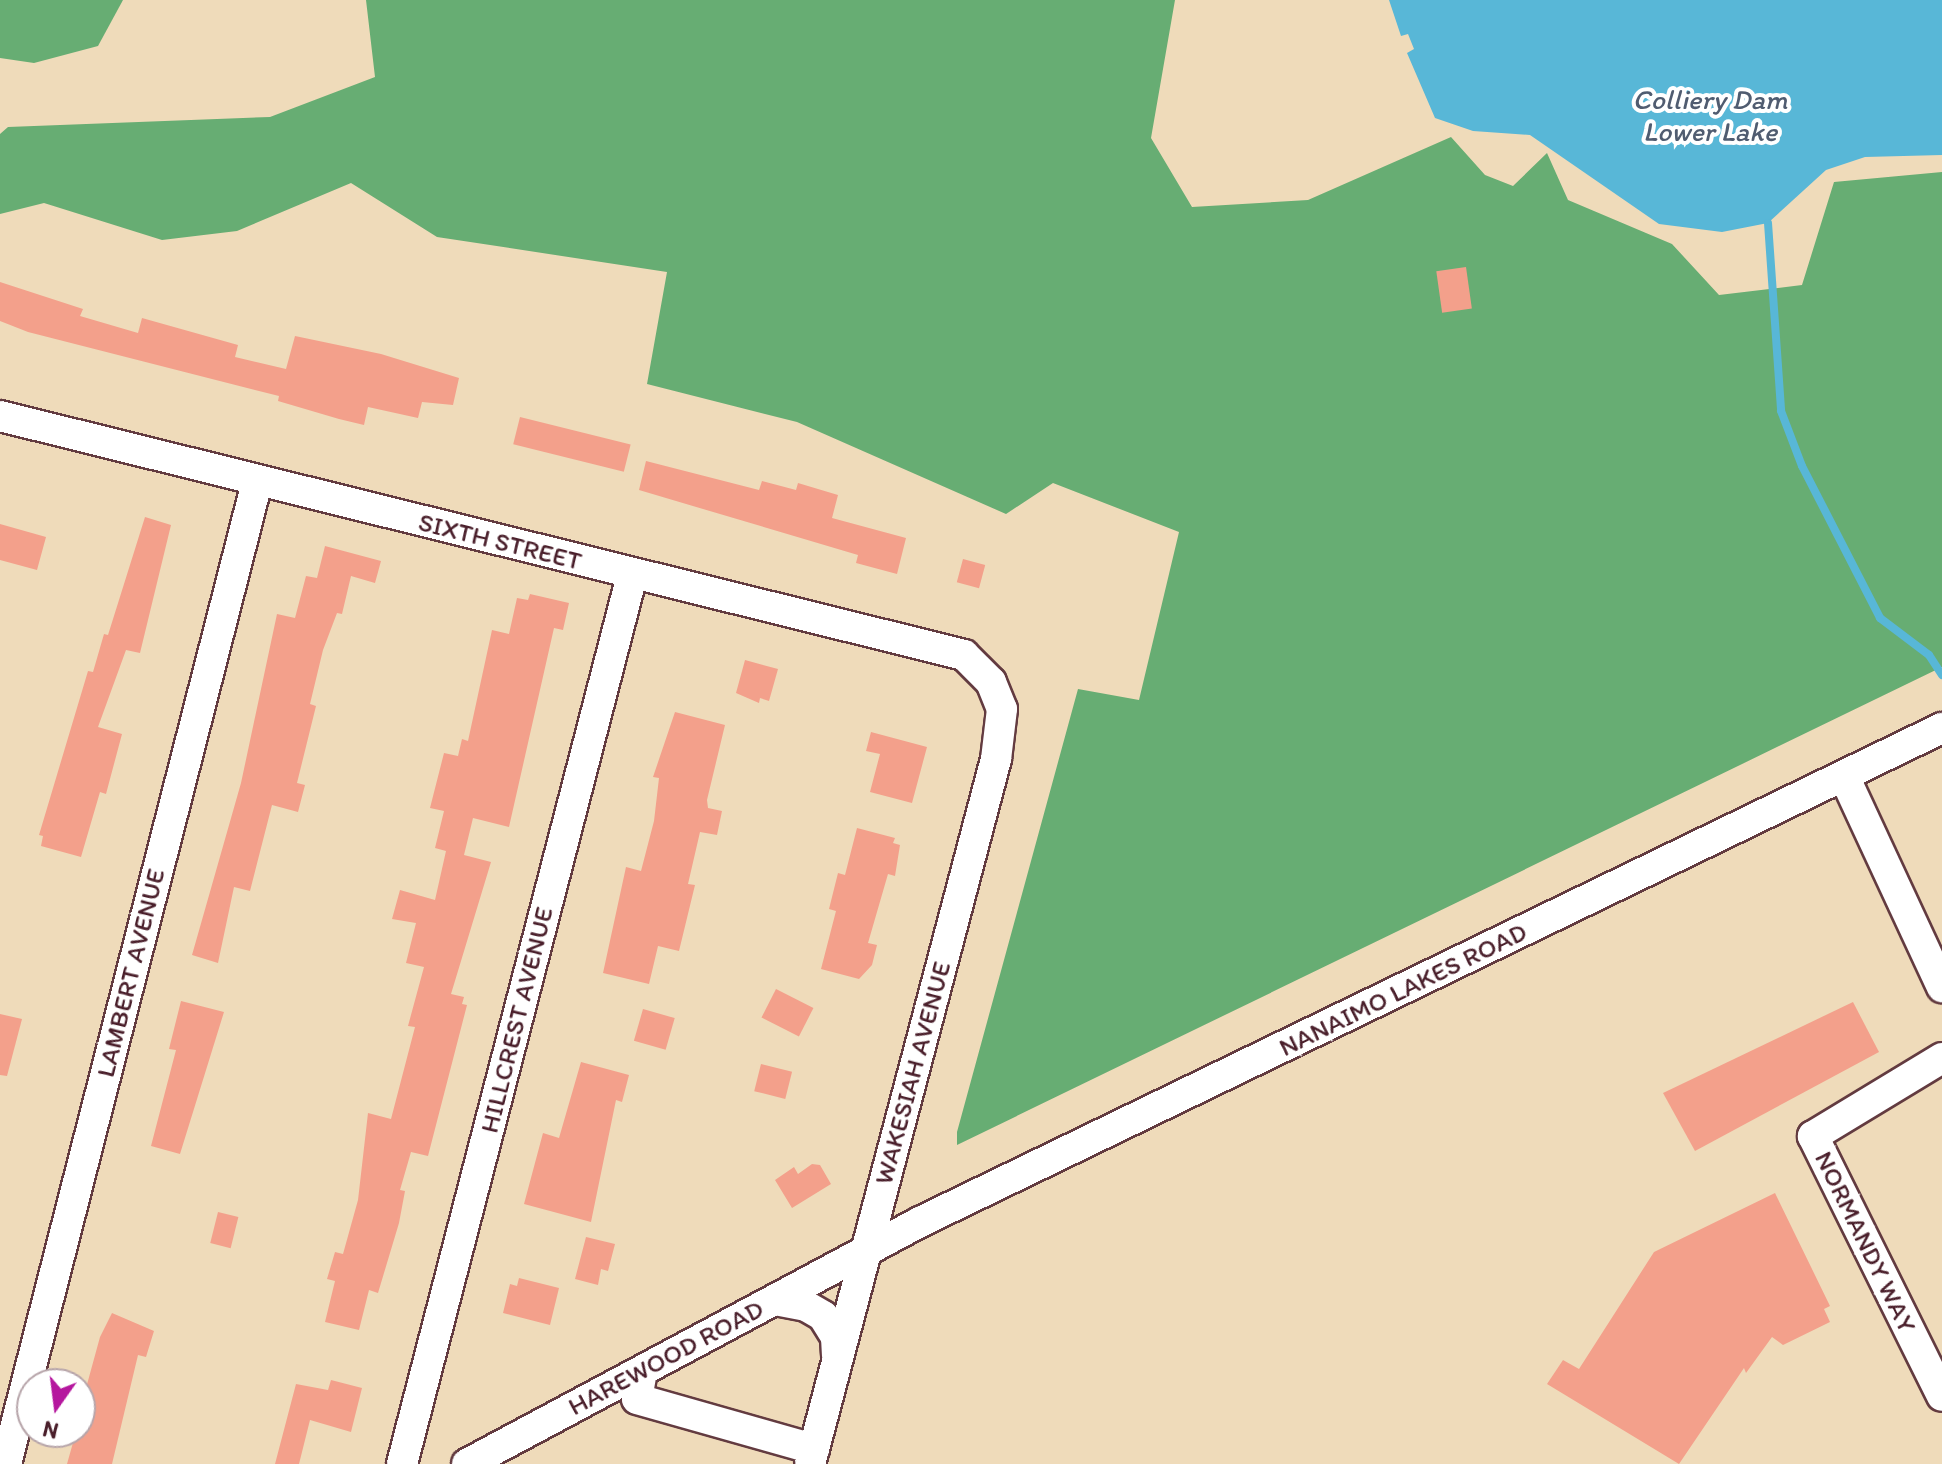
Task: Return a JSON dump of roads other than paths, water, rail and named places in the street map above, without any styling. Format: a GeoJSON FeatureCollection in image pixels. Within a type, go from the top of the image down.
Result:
{"type":"FeatureCollection","features":[{"type":"Feature","properties":{"kind":"street","name":"SIXTH STREET"},"geometry":{"type":"LineString","coordinates":[[0,416],[964,655],[991,682]]}},
{"type":"Feature","properties":{"kind":"street","name":"LAMBERT AVENUE"},"geometry":{"type":"LineString","coordinates":[[6,1464],[257,482]]}},
{"type":"Feature","properties":{"kind":"street","name":"HILLCREST AVENUE"},"geometry":{"type":"LineString","coordinates":[[402,1464],[632,575]]}},
{"type":"Feature","properties":{"kind":"street","name":"WAKESIAH AVENUE"},"geometry":{"type":"LineString","coordinates":[[812,1457],[996,759],[1002,709],[991,682]]}},
{"type":"Feature","properties":{"kind":"street","name":"NANAIMO LAKES ROAD"},"geometry":{"type":"LineString","coordinates":[[865,1253],[1942,728]]}},
{"type":"Feature","properties":{"kind":"street"},"geometry":{"type":"LineString","coordinates":[[1844,776],[1942,987]]}},
{"type":"Feature","properties":{"kind":"street","name":"NORMANDY WAY"},"geometry":{"type":"LineString","coordinates":[[1942,1058],[1813,1136],[1942,1396]]}},
{"type":"Feature","properties":{"kind":"street","name":"HAREWOOD ROAD"},"geometry":{"type":"LineString","coordinates":[[467,1464],[865,1253]]}},
{"type":"Feature","properties":{"kind":"street"},"geometry":{"type":"LineString","coordinates":[[775,1300],[806,1306],[823,1316],[836,1337],[837,1362]]}},
{"type":"Feature","properties":{"kind":"street"},"geometry":{"type":"LineString","coordinates":[[642,1371],[637,1399],[812,1457]]}},
{"type":"Feature","properties":{"kind":"water","name":"Colliery Dam Lower Lake"},"geometry":{"type":"Polygon","coordinates":[[[1389,0],[1942,0],[1942,155],[1865,157],[1826,170],[1768,223],[1722,232],[1659,224],[1530,135],[1473,131],[1435,118],[1407,53],[1414,49],[1408,34],[1401,36],[1389,0]]]}},
{"type":"Feature","properties":{"kind":"waterway"},"geometry":{"type":"LineString","coordinates":[[1768,223],[1781,411],[1802,466],[1880,618],[1929,655],[1942,675]]}}]}
